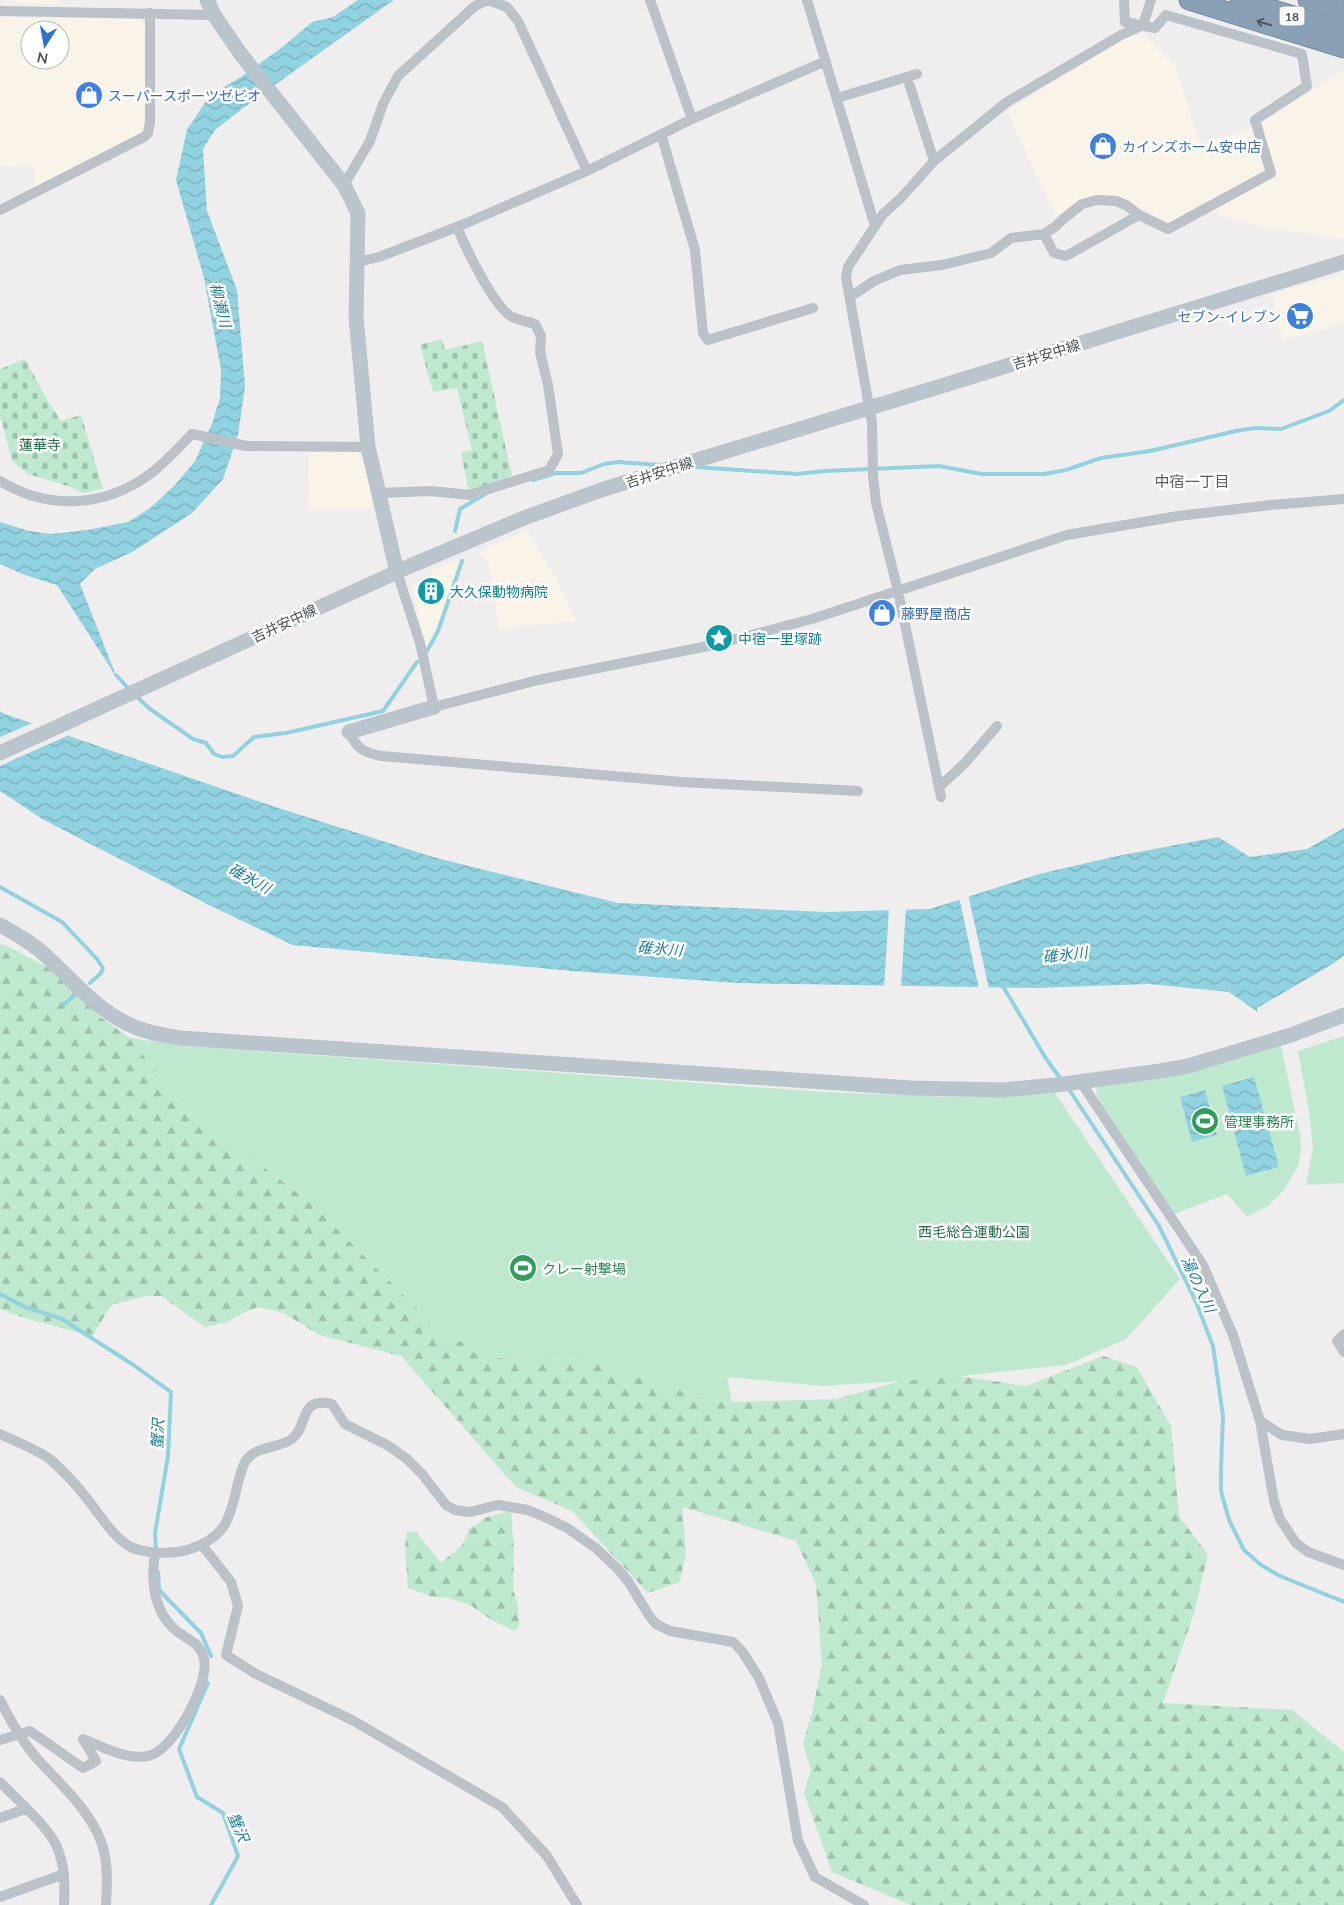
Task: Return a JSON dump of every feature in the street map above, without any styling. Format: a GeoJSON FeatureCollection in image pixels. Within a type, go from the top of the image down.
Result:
{"type":"FeatureCollection","features":[{"type":"Feature","properties":{"kind":"highway"},"geometry":{"type":"LineString","coordinates":[[1189,0],[1344,48]]}},
{"type":"Feature","properties":{"kind":"highway","name":"18"},"geometry":{"type":"LineString","coordinates":[[1240,0],[1344,31]]}},
{"type":"Feature","properties":{"kind":"highway","name":"18"},"geometry":{"type":"LineString","coordinates":[[1308,0],[1344,11]]}},
{"type":"Feature","properties":{"kind":"street"},"geometry":{"type":"LineString","coordinates":[[207,0],[214,15],[242,56],[344,185],[358,213],[356,317],[368,447],[396,572],[420,643],[434,707]]}},
{"type":"Feature","properties":{"kind":"street"},"geometry":{"type":"LineString","coordinates":[[344,185],[370,141],[383,104],[398,76],[475,6],[488,0],[507,7],[518,21],[587,171]]}},
{"type":"Feature","properties":{"kind":"street"},"geometry":{"type":"LineString","coordinates":[[650,0],[692,119]]}},
{"type":"Feature","properties":{"kind":"street"},"geometry":{"type":"LineString","coordinates":[[807,0],[875,226]]}},
{"type":"Feature","properties":{"kind":"street"},"geometry":{"type":"LineString","coordinates":[[850,297],[874,281],[900,270],[942,265],[991,253],[1011,238],[1044,234],[1082,204],[1097,200],[1116,200],[1139,215],[1168,229],[1271,173],[1255,120],[1307,86],[1302,54],[1166,14],[1155,28],[1125,22],[1124,0]]}},
{"type":"Feature","properties":{"kind":"street"},"geometry":{"type":"LineString","coordinates":[[997,726],[940,792],[898,591],[876,503],[873,476],[872,423],[846,277],[848,267],[883,214],[901,198],[934,161],[1007,102],[1121,35],[1143,25],[1151,0]]}},
{"type":"Feature","properties":{"kind":"street"},"geometry":{"type":"LineString","coordinates":[[0,11],[214,15]]}},
{"type":"Feature","properties":{"kind":"street"},"geometry":{"type":"LineString","coordinates":[[0,210],[144,137],[148,133],[150,122],[150,13]]}},
{"type":"Feature","properties":{"kind":"street"},"geometry":{"type":"LineString","coordinates":[[358,262],[379,257],[457,227],[587,171],[692,119],[826,61]]}},
{"type":"Feature","properties":{"kind":"street"},"geometry":{"type":"LineString","coordinates":[[837,98],[912,76],[934,161]]}},
{"type":"Feature","properties":{"kind":"street"},"geometry":{"type":"LineString","coordinates":[[661,134],[695,250],[703,333],[708,340],[813,308]]}},
{"type":"Feature","properties":{"kind":"street"},"geometry":{"type":"LineString","coordinates":[[1044,234],[1054,253],[1066,256],[1139,215]]}},
{"type":"Feature","properties":{"kind":"street"},"geometry":{"type":"LineString","coordinates":[[379,493],[431,491],[470,495],[550,470],[558,454],[548,385],[540,352],[540,336],[535,324],[511,317],[501,307],[465,246],[457,227]]}},
{"type":"Feature","properties":{"kind":"street","name":"吉井安中線"},"geometry":{"type":"LineString","coordinates":[[0,753],[396,572],[524,518],[601,490],[1344,262]]}},
{"type":"Feature","properties":{"kind":"street"},"geometry":{"type":"LineString","coordinates":[[0,481],[11,488],[36,497],[66,502],[88,501],[109,496],[151,474],[192,434],[244,444],[246,446],[368,447]]}},
{"type":"Feature","properties":{"kind":"street"},"geometry":{"type":"LineString","coordinates":[[858,791],[682,782],[382,756],[363,751],[354,743],[349,732],[529,682],[713,645],[812,619],[1067,535],[1178,516],[1344,499]]}},
{"type":"Feature","properties":{"kind":"street"},"geometry":{"type":"LineString","coordinates":[[0,925],[45,954],[95,1003],[110,1014],[135,1027],[166,1036],[912,1088],[981,1091],[1056,1085],[1188,1066],[1286,1037],[1344,1015]]}},
{"type":"Feature","properties":{"kind":"street"},"geometry":{"type":"LineString","coordinates":[[1076,1082],[1203,1265],[1233,1335],[1260,1421],[1274,1501],[1280,1520],[1296,1543],[1308,1552],[1344,1565]]}},
{"type":"Feature","properties":{"kind":"street"},"geometry":{"type":"LineString","coordinates":[[1344,1334],[1337,1341],[1344,1352]]}},
{"type":"Feature","properties":{"kind":"street"},"geometry":{"type":"LineString","coordinates":[[0,1434],[50,1460],[74,1482],[108,1526],[128,1546],[155,1553],[188,1550],[212,1540],[224,1528],[230,1517],[240,1476],[246,1461],[253,1454],[290,1440],[297,1435],[307,1410],[314,1404],[323,1402],[332,1404],[345,1424],[389,1446],[407,1459],[422,1474],[446,1505],[455,1510],[470,1512],[498,1505],[506,1506],[528,1510],[566,1528],[597,1549],[617,1568],[628,1581],[656,1624],[670,1631],[732,1642],[742,1650],[759,1678],[778,1723],[798,1841],[815,1877],[864,1905]]}},
{"type":"Feature","properties":{"kind":"street"},"geometry":{"type":"LineString","coordinates":[[1260,1421],[1282,1435],[1310,1439],[1344,1434]]}},
{"type":"Feature","properties":{"kind":"street"},"geometry":{"type":"LineString","coordinates":[[202,1545],[231,1582],[238,1606],[226,1655],[256,1674],[352,1720],[502,1807],[547,1856],[577,1905]]}},
{"type":"Feature","properties":{"kind":"street"},"geometry":{"type":"LineString","coordinates":[[0,1740],[30,1731],[83,1768],[96,1761],[83,1739],[112,1751],[138,1757],[150,1756],[160,1750],[177,1733],[189,1714],[201,1683],[205,1662],[197,1644],[172,1627],[159,1607],[154,1591],[153,1567],[155,1553]]}},
{"type":"Feature","properties":{"kind":"street"},"geometry":{"type":"LineString","coordinates":[[0,1700],[18,1734],[86,1814],[97,1831],[104,1850],[107,1868],[106,1905]]}},
{"type":"Feature","properties":{"kind":"street"},"geometry":{"type":"LineString","coordinates":[[0,1782],[44,1828],[57,1846],[64,1874],[64,1905]]}},
{"type":"Feature","properties":{"kind":"street"},"geometry":{"type":"LineString","coordinates":[[0,1818],[25,1809]]}},
{"type":"Feature","properties":{"kind":"street"},"geometry":{"type":"LineString","coordinates":[[0,1897],[64,1874]]}},
{"type":"Feature","properties":{"kind":"shaded area"},"geometry":{"type":"Polygon","coordinates":[[[16,0],[59,0],[59,4],[16,4],[16,0]]]}},
{"type":"Feature","properties":{"kind":"shaded area"},"geometry":{"type":"Polygon","coordinates":[[[0,17],[140,19],[145,25],[145,131],[35,189],[35,167],[0,166],[0,17]]]}},
{"type":"Feature","properties":{"kind":"shaded area"},"geometry":{"type":"Polygon","coordinates":[[[1143,33],[1175,65],[1200,144],[1257,126],[1344,70],[1344,239],[1255,226],[1225,217],[1214,211],[1204,201],[1174,221],[1168,222],[1118,196],[1097,195],[1081,200],[1056,218],[1007,111],[1126,38],[1143,33]]]}},
{"type":"Feature","properties":{"kind":"shaded area"},"geometry":{"type":"Polygon","coordinates":[[[1344,274],[1344,322],[1282,341],[1272,294],[1344,274]]]}},
{"type":"Feature","properties":{"kind":"shaded area"},"geometry":{"type":"Polygon","coordinates":[[[356,451],[364,458],[374,509],[308,509],[309,452],[356,451]]]}},
{"type":"Feature","properties":{"kind":"shaded area"},"geometry":{"type":"Polygon","coordinates":[[[527,530],[553,573],[576,621],[499,629],[488,562],[479,552],[527,530]]]}},
{"type":"Feature","properties":{"kind":"shaded area"},"geometry":{"type":"Polygon","coordinates":[[[459,560],[435,632],[426,648],[411,585],[429,577],[433,570],[459,560]]]}},
{"type":"Feature","properties":{"kind":"green space"},"geometry":{"type":"Polygon","coordinates":[[[442,339],[445,350],[482,341],[512,476],[469,491],[461,453],[472,450],[457,388],[433,392],[420,345],[442,339]]]}},
{"type":"Feature","properties":{"kind":"green space","name":"蓮華寺"},"geometry":{"type":"Polygon","coordinates":[[[25,359],[61,421],[81,415],[103,489],[84,493],[28,474],[12,461],[0,415],[0,369],[25,359]]]}},
{"type":"Feature","properties":{"kind":"green space"},"geometry":{"type":"Polygon","coordinates":[[[0,944],[47,967],[100,1017],[130,1038],[180,1103],[311,1203],[442,1333],[496,1358],[586,1360],[698,1396],[732,1402],[836,1399],[901,1381],[959,1376],[1026,1386],[1103,1356],[1137,1367],[1171,1426],[1179,1516],[1208,1555],[1194,1613],[1163,1703],[1292,1710],[1344,1752],[1344,1905],[911,1905],[832,1872],[804,1793],[811,1770],[803,1743],[812,1713],[822,1664],[816,1584],[796,1541],[682,1507],[686,1553],[680,1582],[648,1593],[572,1511],[516,1487],[401,1356],[319,1335],[284,1313],[258,1307],[227,1322],[205,1327],[161,1296],[148,1296],[114,1304],[110,1307],[92,1337],[0,1309],[0,944]]]}},
{"type":"Feature","properties":{"kind":"green space"},"geometry":{"type":"Polygon","coordinates":[[[1344,1036],[1344,1183],[1306,1185],[1313,1146],[1309,1111],[1298,1051],[1344,1036]]]}},
{"type":"Feature","properties":{"kind":"green space","name":"西毛総合運動公園"},"geometry":{"type":"Polygon","coordinates":[[[130,1038],[186,1046],[824,1092],[951,1097],[1055,1093],[1180,1279],[1126,1339],[1066,1365],[933,1379],[822,1386],[727,1377],[732,1402],[698,1396],[586,1360],[496,1358],[442,1333],[311,1203],[248,1157],[180,1103],[130,1038]]]}},
{"type":"Feature","properties":{"kind":"green space","name":"管理事務所"},"geometry":{"type":"Polygon","coordinates":[[[1281,1046],[1300,1135],[1301,1150],[1298,1166],[1283,1191],[1268,1206],[1247,1217],[1227,1194],[1174,1214],[1103,1107],[1097,1096],[1096,1086],[1186,1074],[1281,1046]]]}},
{"type":"Feature","properties":{"kind":"green space"},"geometry":{"type":"Polygon","coordinates":[[[511,1511],[514,1550],[513,1589],[518,1606],[519,1626],[514,1631],[490,1619],[470,1605],[448,1598],[430,1596],[408,1588],[405,1547],[407,1531],[417,1533],[441,1563],[462,1545],[469,1529],[487,1517],[511,1511]]]}},
{"type":"Feature","properties":{"kind":"water","name":"柳瀬川"},"geometry":{"type":"Polygon","coordinates":[[[358,0],[394,0],[255,99],[215,130],[203,149],[207,211],[237,290],[245,386],[238,435],[223,479],[192,513],[134,551],[95,569],[80,584],[117,678],[57,585],[25,575],[0,564],[0,522],[29,531],[51,534],[87,530],[128,522],[150,508],[175,485],[195,461],[212,424],[220,398],[221,370],[204,278],[176,180],[187,130],[210,95],[241,77],[285,45],[312,22],[333,17],[358,0]]]}},
{"type":"Feature","properties":{"kind":"water","name":"碓氷川"},"geometry":{"type":"Polygon","coordinates":[[[0,711],[272,806],[433,857],[618,903],[825,912],[930,909],[1039,874],[1117,856],[1218,837],[1250,857],[1307,849],[1344,828],[1344,956],[1257,1008],[1258,1012],[1229,992],[1149,984],[1036,988],[737,983],[572,971],[293,945],[209,905],[42,819],[0,791],[0,711]]]}},
{"type":"Feature","properties":{"kind":"water"},"geometry":{"type":"Polygon","coordinates":[[[1254,1077],[1279,1167],[1246,1176],[1222,1086],[1254,1077]]]}},
{"type":"Feature","properties":{"kind":"water"},"geometry":{"type":"Polygon","coordinates":[[[1205,1090],[1217,1135],[1192,1142],[1180,1097],[1205,1090]]]}},
{"type":"Feature","properties":{"kind":"pier"},"geometry":{"type":"Polygon","coordinates":[[[35,722],[71,734],[0,766],[0,737],[35,722]]]}},
{"type":"Feature","properties":{"kind":"pier"},"geometry":{"type":"Polygon","coordinates":[[[968,894],[989,989],[979,989],[959,897],[968,894]]]}},
{"type":"Feature","properties":{"kind":"pier"},"geometry":{"type":"Polygon","coordinates":[[[906,907],[901,988],[884,988],[889,908],[906,907]]]}},
{"type":"Feature","properties":{"kind":"waterway"},"geometry":{"type":"LineString","coordinates":[[695,467],[797,474],[939,466],[982,474],[1044,474],[1066,470],[1101,458],[1150,451],[1236,431],[1255,428],[1281,429],[1329,411],[1344,400]]}},
{"type":"Feature","properties":{"kind":"waterway"},"geometry":{"type":"LineString","coordinates":[[533,480],[556,473],[581,473],[604,464],[618,462],[660,465]]}},
{"type":"Feature","properties":{"kind":"waterway"},"geometry":{"type":"LineString","coordinates":[[455,531],[460,509],[485,494]]}},
{"type":"Feature","properties":{"kind":"waterway"},"geometry":{"type":"LineString","coordinates":[[427,651],[438,631],[462,561]]}},
{"type":"Feature","properties":{"kind":"waterway"},"geometry":{"type":"LineString","coordinates":[[135,695],[150,709],[193,739],[206,743],[214,754],[222,757],[233,756],[254,737],[286,733],[383,711],[417,662]]}},
{"type":"Feature","properties":{"kind":"waterway"},"geometry":{"type":"LineString","coordinates":[[116,675],[130,690]]}},
{"type":"Feature","properties":{"kind":"waterway"},"geometry":{"type":"LineString","coordinates":[[0,887],[62,922],[97,959],[103,968],[101,973],[90,983]]}},
{"type":"Feature","properties":{"kind":"waterway","name":"湯の入川"},"geometry":{"type":"LineString","coordinates":[[1001,983],[1045,1057],[1062,1081]]}},
{"type":"Feature","properties":{"kind":"waterway"},"geometry":{"type":"LineString","coordinates":[[64,1004],[74,996]]}},
{"type":"Feature","properties":{"kind":"waterway","name":"湯の入川"},"geometry":{"type":"LineString","coordinates":[[1068,1088],[1159,1226],[1196,1302],[1213,1346],[1223,1416],[1221,1491],[1229,1520],[1244,1550],[1261,1565],[1280,1576],[1344,1602]]}},
{"type":"Feature","properties":{"kind":"waterway","name":"蟹沢"},"geometry":{"type":"LineString","coordinates":[[0,1294],[25,1307],[62,1319],[132,1364],[171,1392],[168,1456],[155,1533],[156,1550]]}},
{"type":"Feature","properties":{"kind":"waterway","name":"蟹沢"},"geometry":{"type":"LineString","coordinates":[[158,1572],[159,1590],[201,1633],[211,1656]]}},
{"type":"Feature","properties":{"kind":"waterway","name":"蟹沢"},"geometry":{"type":"LineString","coordinates":[[208,1683],[179,1749],[197,1797],[223,1813],[238,1856],[211,1905]]}},
{"type":"Feature","properties":{"kind":"place","name":"スーパースポーツゼビオ"},"geometry":{"type":"Point","coordinates":[89,95]}},
{"type":"Feature","properties":{"kind":"place","name":"カインズホーム安中店"},"geometry":{"type":"Point","coordinates":[1103,146]}},
{"type":"Feature","properties":{"kind":"place","name":"セブン-イレブン"},"geometry":{"type":"Point","coordinates":[1300,316]}},
{"type":"Feature","properties":{"kind":"place","name":"大久保動物病院"},"geometry":{"type":"Point","coordinates":[431,591]}},
{"type":"Feature","properties":{"kind":"place","name":"藤野屋商店"},"geometry":{"type":"Point","coordinates":[882,613]}},
{"type":"Feature","properties":{"kind":"place","name":"中宿一里塚跡"},"geometry":{"type":"Point","coordinates":[719,638]}},
{"type":"Feature","properties":{"kind":"place","name":"管理事務所"},"geometry":{"type":"Point","coordinates":[1205,1121]}},
{"type":"Feature","properties":{"kind":"place","name":"クレー射撃場"},"geometry":{"type":"Point","coordinates":[523,1268]}},
{"type":"Feature","properties":{"kind":"district","name":"中宿一丁目"},"geometry":{"type":"Point","coordinates":[1192,481]}}]}
